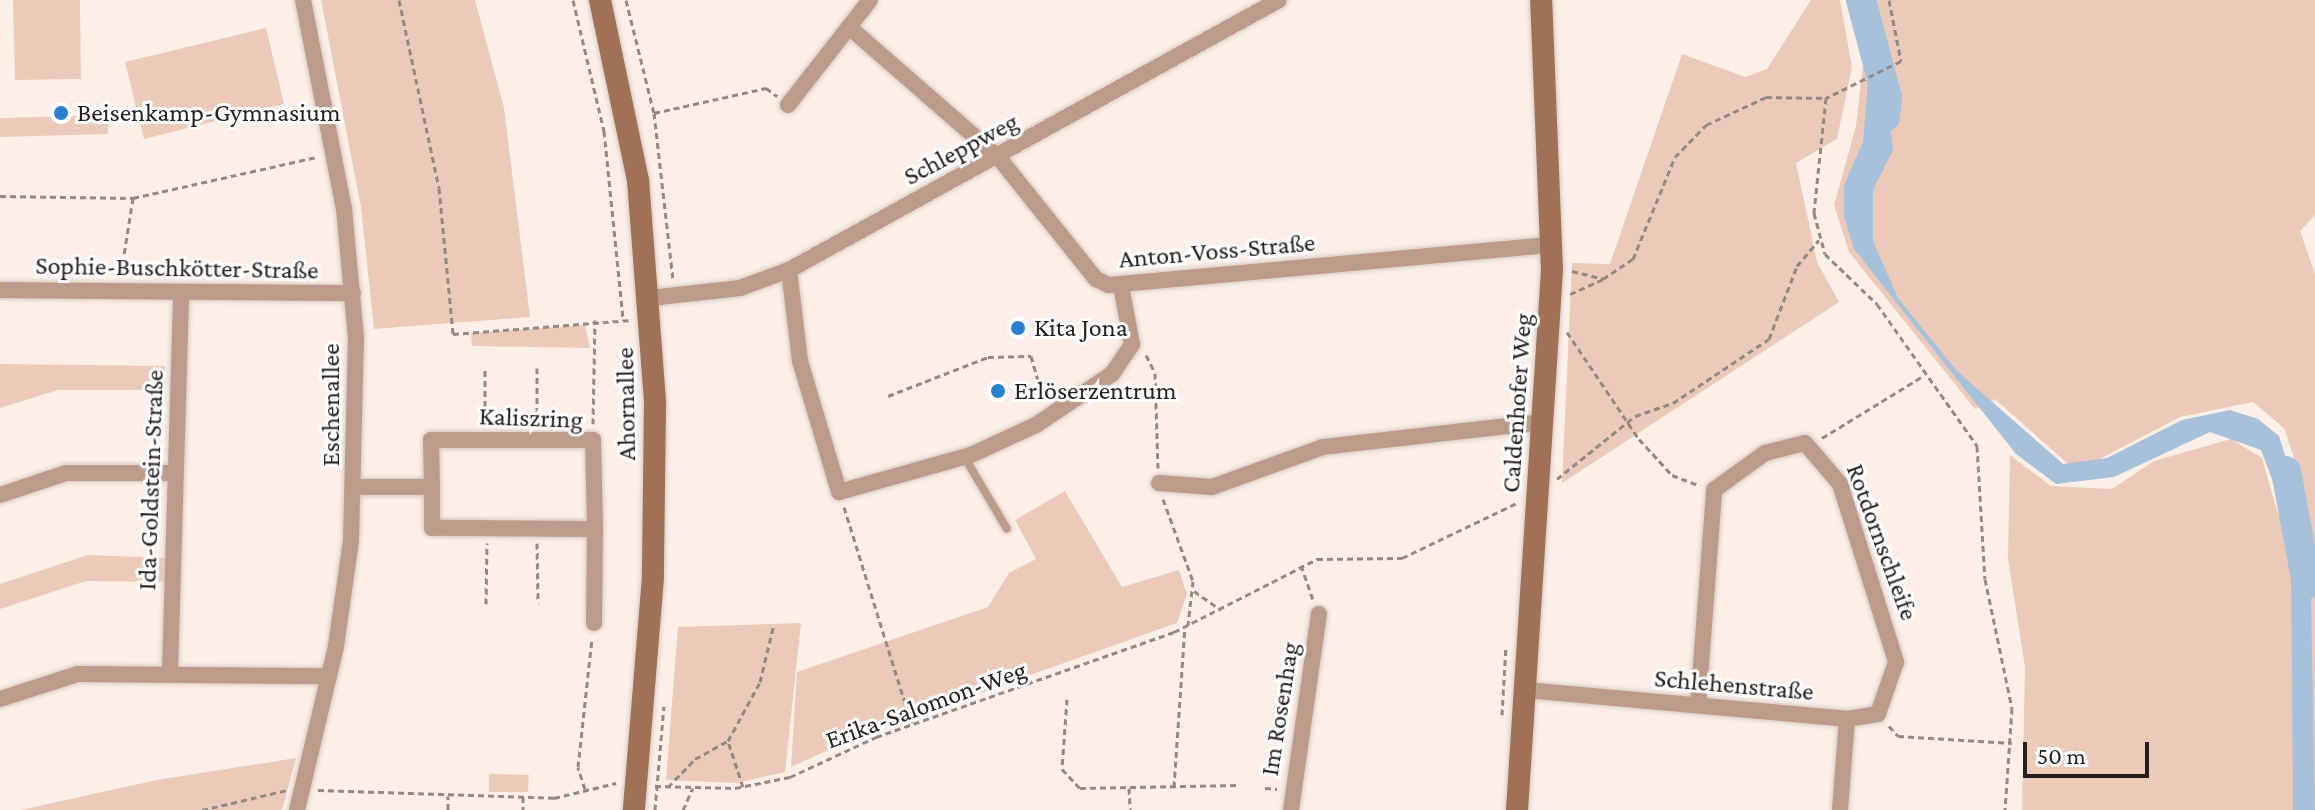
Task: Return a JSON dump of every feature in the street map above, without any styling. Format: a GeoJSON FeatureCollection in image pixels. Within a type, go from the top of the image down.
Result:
{"type":"FeatureCollection","features":[{"type":"Feature","properties":{"kind":"street","name":"Eschenallee"},"geometry":{"type":"LineString","coordinates":[[297,810],[329,676],[355,487],[353,293],[303,0]]}},
{"type":"Feature","properties":{"kind":"street","name":"Ahornallee"},"geometry":{"type":"LineString","coordinates":[[600,0],[638,180],[651,308],[653,577],[634,810]]}},
{"type":"Feature","properties":{"kind":"street"},"geometry":{"type":"LineString","coordinates":[[788,105],[870,0]]}},
{"type":"Feature","properties":{"kind":"street","name":"Schleppweg"},"geometry":{"type":"LineString","coordinates":[[651,308],[674,296],[740,288],[789,270],[999,158],[1279,0]]}},
{"type":"Feature","properties":{"kind":"street","name":"Caldenhofer Weg"},"geometry":{"type":"LineString","coordinates":[[1517,810],[1552,270],[1541,0]]}},
{"type":"Feature","properties":{"kind":"street","name":"Anton-Voss-Straße"},"geometry":{"type":"LineString","coordinates":[[849,27],[999,158],[1096,279],[1121,286],[1552,245]]}},
{"type":"Feature","properties":{"kind":"street"},"geometry":{"type":"LineString","coordinates":[[789,270],[800,361],[839,492],[965,458],[1049,417],[1130,353],[1121,286]]}},
{"type":"Feature","properties":{"kind":"street","name":"Sophie-Buschkötter-Straße"},"geometry":{"type":"LineString","coordinates":[[0,290],[353,293]]}},
{"type":"Feature","properties":{"kind":"street","name":"Ida-Goldstein-Straße"},"geometry":{"type":"LineString","coordinates":[[170,670],[181,292]]}},
{"type":"Feature","properties":{"kind":"street"},"geometry":{"type":"LineString","coordinates":[[1159,483],[1212,487],[1323,447],[1544,422]]}},
{"type":"Feature","properties":{"kind":"street","name":"Kaliszring"},"geometry":{"type":"LineString","coordinates":[[594,623],[595,529],[593,440],[431,440],[432,528],[595,529]]}},
{"type":"Feature","properties":{"kind":"street","name":"Rotdornschleife"},"geometry":{"type":"LineString","coordinates":[[1714,490],[1775,448],[1815,447],[1840,484],[1893,646],[1894,682],[1878,714]]}},
{"type":"Feature","properties":{"kind":"street"},"geometry":{"type":"LineString","coordinates":[[0,495],[66,473],[175,473]]}},
{"type":"Feature","properties":{"kind":"street"},"geometry":{"type":"LineString","coordinates":[[355,487],[432,487]]}},
{"type":"Feature","properties":{"kind":"street"},"geometry":{"type":"LineString","coordinates":[[1698,705],[1714,490]]}},
{"type":"Feature","properties":{"kind":"street","name":"Im Rosenhag"},"geometry":{"type":"LineString","coordinates":[[1291,810],[1319,614]]}},
{"type":"Feature","properties":{"kind":"street"},"geometry":{"type":"LineString","coordinates":[[0,699],[78,674],[170,670],[329,676]]}},
{"type":"Feature","properties":{"kind":"street","name":"Schlehenstraße"},"geometry":{"type":"LineString","coordinates":[[1525,690],[1847,719],[1840,810]]}},
{"type":"Feature","properties":{"kind":"street"},"geometry":{"type":"LineString","coordinates":[[1847,719],[1878,714]]}},
{"type":"Feature","properties":{"kind":"lane"},"geometry":{"type":"LineString","coordinates":[[965,458],[1007,529]]}},
{"type":"Feature","properties":{"kind":"path"},"geometry":{"type":"LineString","coordinates":[[399,0],[439,188],[453,334],[623,320],[651,308]]}},
{"type":"Feature","properties":{"kind":"path"},"geometry":{"type":"LineString","coordinates":[[573,0],[604,131],[623,320]]}},
{"type":"Feature","properties":{"kind":"path"},"geometry":{"type":"LineString","coordinates":[[626,0],[654,113],[674,296]]}},
{"type":"Feature","properties":{"kind":"path"},"geometry":{"type":"LineString","coordinates":[[1566,296],[1603,279],[1645,241],[1675,157],[1699,130],[1766,97],[1826,98],[1862,80],[1891,71],[1901,61],[1889,0]]}},
{"type":"Feature","properties":{"kind":"path"},"geometry":{"type":"LineString","coordinates":[[654,113],[766,88],[788,105]]}},
{"type":"Feature","properties":{"kind":"path"},"geometry":{"type":"LineString","coordinates":[[1826,98],[1824,151],[1813,185],[1819,240],[1832,263],[1877,304],[1923,376],[1968,427],[1980,457],[1985,579],[2013,743],[2005,810]]}},
{"type":"Feature","properties":{"kind":"path"},"geometry":{"type":"LineString","coordinates":[[0,196],[133,198],[323,155],[325,169]]}},
{"type":"Feature","properties":{"kind":"path"},"geometry":{"type":"LineString","coordinates":[[121,290],[122,239],[133,198]]}},
{"type":"Feature","properties":{"kind":"path"},"geometry":{"type":"LineString","coordinates":[[1553,483],[1626,422],[1673,403],[1769,339],[1797,266],[1819,240]]}},
{"type":"Feature","properties":{"kind":"path"},"geometry":{"type":"LineString","coordinates":[[1552,270],[1603,279]]}},
{"type":"Feature","properties":{"kind":"path"},"geometry":{"type":"LineString","coordinates":[[593,440],[595,320]]}},
{"type":"Feature","properties":{"kind":"path"},"geometry":{"type":"LineString","coordinates":[[1567,332],[1626,422],[1672,475],[1714,490]]}},
{"type":"Feature","properties":{"kind":"path"},"geometry":{"type":"LineString","coordinates":[[888,396],[988,357],[1031,356],[1049,417]]}},
{"type":"Feature","properties":{"kind":"path"},"geometry":{"type":"LineString","coordinates":[[537,368],[537,440]]}},
{"type":"Feature","properties":{"kind":"path"},"geometry":{"type":"LineString","coordinates":[[485,370],[485,440]]}},
{"type":"Feature","properties":{"kind":"path"},"geometry":{"type":"LineString","coordinates":[[1815,447],[1829,430],[1923,376]]}},
{"type":"Feature","properties":{"kind":"path"},"geometry":{"type":"LineString","coordinates":[[839,492],[912,726]]}},
{"type":"Feature","properties":{"kind":"path","name":"Erika-Salomon-Weg"},"geometry":{"type":"LineString","coordinates":[[316,790],[523,797],[637,785],[743,787],[790,777],[912,726],[1185,627],[1301,565],[1331,557],[1402,558],[1516,503]]}},
{"type":"Feature","properties":{"kind":"path"},"geometry":{"type":"LineString","coordinates":[[537,527],[538,603]]}},
{"type":"Feature","properties":{"kind":"path"},"geometry":{"type":"LineString","coordinates":[[486,604],[487,528]]}},
{"type":"Feature","properties":{"kind":"path"},"geometry":{"type":"LineString","coordinates":[[1301,565],[1319,614]]}},
{"type":"Feature","properties":{"kind":"path"},"geometry":{"type":"LineString","coordinates":[[1194,591],[1221,610]]}},
{"type":"Feature","properties":{"kind":"path"},"geometry":{"type":"LineString","coordinates":[[585,789],[578,767],[594,623]]}},
{"type":"Feature","properties":{"kind":"path"},"geometry":{"type":"LineString","coordinates":[[1174,787],[1185,627]]}},
{"type":"Feature","properties":{"kind":"path"},"geometry":{"type":"LineString","coordinates":[[668,787],[695,759],[728,741],[760,682],[773,628]]}},
{"type":"Feature","properties":{"kind":"path"},"geometry":{"type":"LineString","coordinates":[[1067,699],[1062,769],[1080,788],[1239,785]]}},
{"type":"Feature","properties":{"kind":"path"},"geometry":{"type":"LineString","coordinates":[[1878,714],[1898,736],[2013,743]]}},
{"type":"Feature","properties":{"kind":"path"},"geometry":{"type":"LineString","coordinates":[[728,741],[743,787]]}},
{"type":"Feature","properties":{"kind":"path"},"geometry":{"type":"LineString","coordinates":[[683,810],[694,788]]}},
{"type":"Feature","properties":{"kind":"path"},"geometry":{"type":"LineString","coordinates":[[1129,788],[1130,810]]}},
{"type":"Feature","properties":{"kind":"path"},"geometry":{"type":"LineString","coordinates":[[202,810],[292,789]]}},
{"type":"Feature","properties":{"kind":"path"},"geometry":{"type":"LineString","coordinates":[[448,796],[448,810]]}},
{"type":"Feature","properties":{"kind":"path"},"geometry":{"type":"LineString","coordinates":[[523,797],[523,810]]}},
{"type":"Feature","properties":{"kind":"shaded area"},"geometry":{"type":"Polygon","coordinates":[[[13,0],[80,0],[81,79],[15,80],[13,0]]]}},
{"type":"Feature","properties":{"kind":"shaded area"},"geometry":{"type":"Polygon","coordinates":[[[321,0],[475,0],[504,108],[530,317],[374,329],[361,207],[321,0]]]}},
{"type":"Feature","properties":{"kind":"shaded area"},"geometry":{"type":"Polygon","coordinates":[[[1811,0],[1840,0],[1852,67],[1837,139],[1796,163],[1817,262],[1839,302],[1562,483],[1572,263],[1610,264],[1682,54],[1745,77],[1767,69],[1811,0]]]}},
{"type":"Feature","properties":{"kind":"shaded area"},"geometry":{"type":"Polygon","coordinates":[[[1850,0],[2315,0],[2315,215],[2300,231],[2315,274],[2315,810],[2022,810],[2025,667],[2008,559],[2010,455],[2051,486],[2112,489],[2154,461],[2231,439],[2262,458],[2278,514],[2307,508],[2304,487],[2284,428],[2253,402],[2180,417],[2096,461],[2068,464],[1995,399],[1975,409],[1849,252],[1834,205],[1856,126],[1863,64],[1850,0]]]}},
{"type":"Feature","properties":{"kind":"shaded area"},"geometry":{"type":"Polygon","coordinates":[[[266,28],[284,104],[144,139],[125,62],[266,28]]]}},
{"type":"Feature","properties":{"kind":"shaded area"},"geometry":{"type":"Polygon","coordinates":[[[108,115],[108,134],[0,137],[0,118],[108,115]]]}},
{"type":"Feature","properties":{"kind":"shaded area"},"geometry":{"type":"Polygon","coordinates":[[[585,325],[590,348],[472,346],[471,333],[585,325]]]}},
{"type":"Feature","properties":{"kind":"shaded area"},"geometry":{"type":"Polygon","coordinates":[[[0,364],[165,366],[164,390],[58,390],[0,408],[0,364]]]}},
{"type":"Feature","properties":{"kind":"shaded area"},"geometry":{"type":"Polygon","coordinates":[[[1065,491],[1122,587],[1179,570],[1187,594],[1177,623],[863,734],[791,767],[797,672],[988,607],[1009,573],[1036,559],[1015,520],[1065,491]]]}},
{"type":"Feature","properties":{"kind":"shaded area"},"geometry":{"type":"Polygon","coordinates":[[[88,555],[167,558],[166,582],[86,581],[0,609],[0,584],[88,555]]]}},
{"type":"Feature","properties":{"kind":"shaded area"},"geometry":{"type":"Polygon","coordinates":[[[801,623],[785,772],[737,783],[666,780],[678,627],[801,623]]]}},
{"type":"Feature","properties":{"kind":"shaded area"},"geometry":{"type":"Polygon","coordinates":[[[296,758],[282,810],[21,810],[157,780],[296,758]]]}},
{"type":"Feature","properties":{"kind":"shaded area"},"geometry":{"type":"Polygon","coordinates":[[[489,774],[529,775],[528,792],[489,792],[489,774]]]}},
{"type":"Feature","properties":{"kind":"water"},"geometry":{"type":"Polygon","coordinates":[[[1855,0],[1867,0],[1885,68],[1868,73],[1855,0]]]}},
{"type":"Feature","properties":{"kind":"water"},"geometry":{"type":"Polygon","coordinates":[[[1885,76],[1893,150],[1873,190],[1873,241],[1898,298],[1957,371],[2063,464],[2107,458],[2182,420],[2230,410],[2258,419],[2279,436],[2302,508],[2284,511],[2261,450],[2210,432],[2114,477],[2056,484],[2016,454],[1854,249],[1844,217],[1844,185],[1863,142],[1868,82],[1885,76]]]}},
{"type":"Feature","properties":{"kind":"water"},"geometry":{"type":"Polygon","coordinates":[[[2310,543],[2315,810],[2293,810],[2291,549],[2310,543]]]}},
{"type":"Feature","properties":{"kind":"waterway"},"geometry":{"type":"LineString","coordinates":[[1861,0],[1887,98],[1885,117]]}},
{"type":"Feature","properties":{"kind":"waterway"},"geometry":{"type":"LineString","coordinates":[[2286,471],[2307,584]]}},
{"type":"Feature","properties":{"kind":"place","name":"Beisenkamp-Gymnasium"},"geometry":{"type":"Point","coordinates":[61,113]}},
{"type":"Feature","properties":{"kind":"place","name":"Kita Jona"},"geometry":{"type":"Point","coordinates":[1018,328]}},
{"type":"Feature","properties":{"kind":"place","name":"Erlöserzentrum"},"geometry":{"type":"Point","coordinates":[998,391]}}]}
